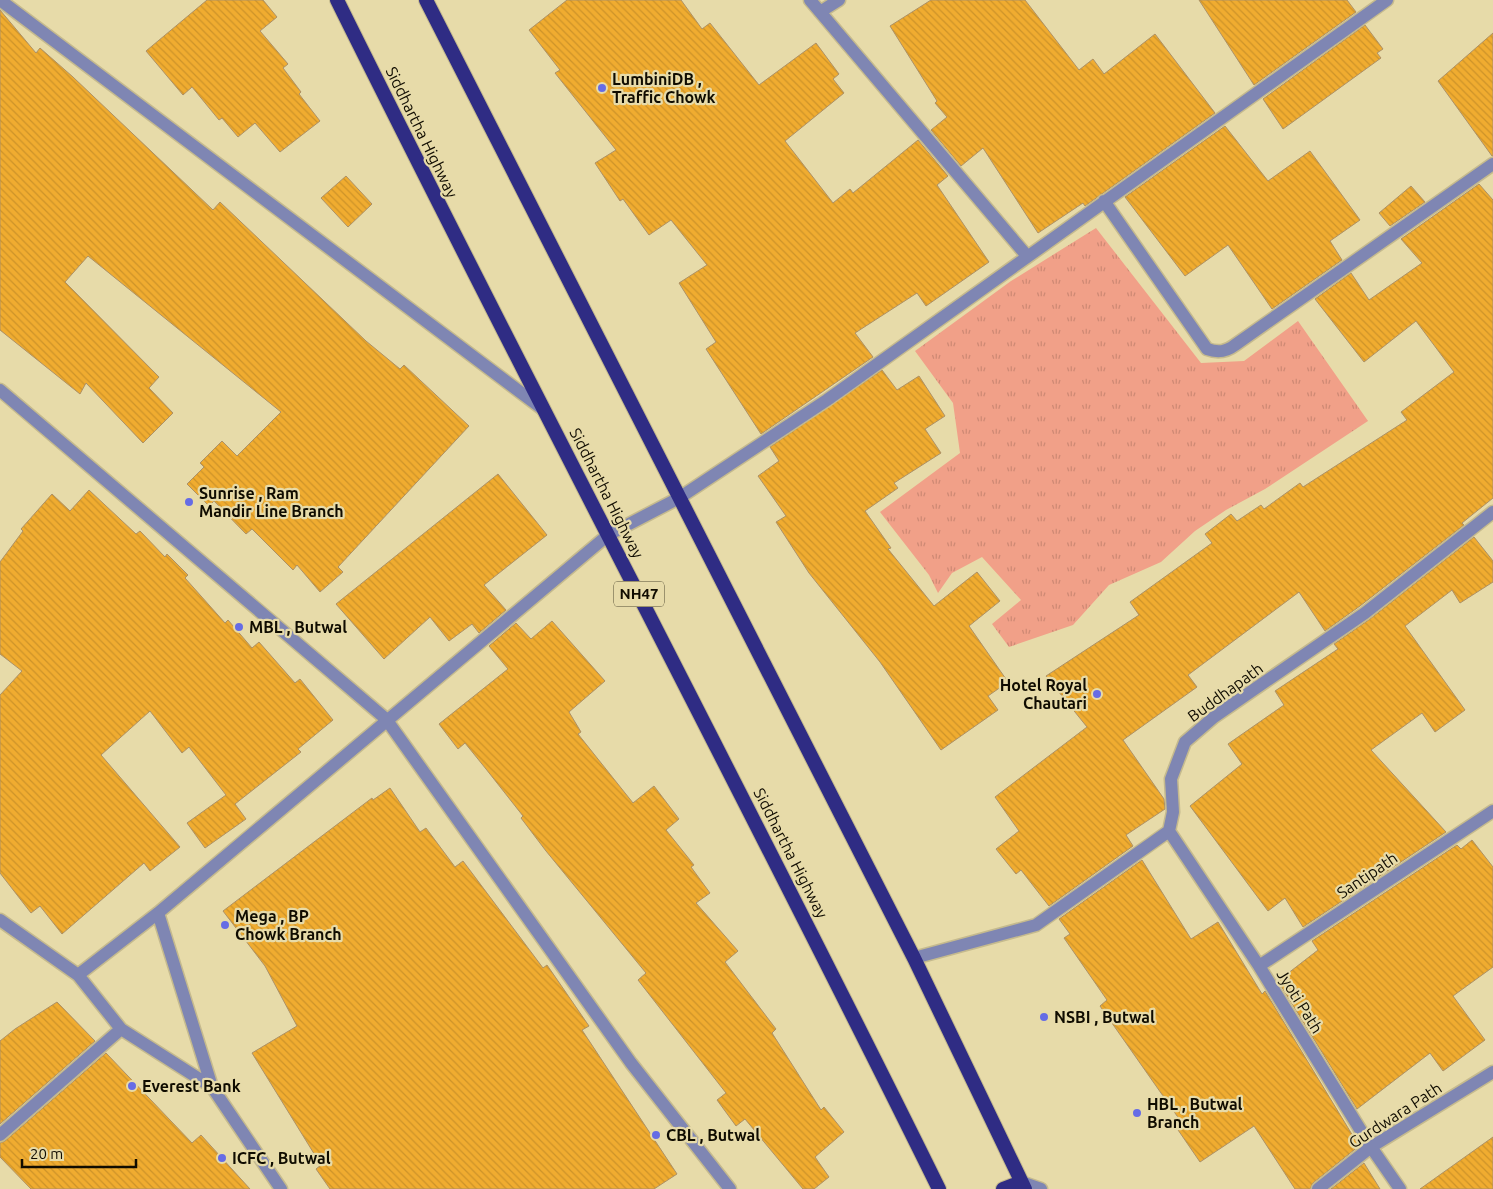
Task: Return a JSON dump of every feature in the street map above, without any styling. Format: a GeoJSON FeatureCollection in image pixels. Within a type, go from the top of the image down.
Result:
{"type":"FeatureCollection","features":[{"type":"Feature","properties":{"kind":"highway","name":"Siddhartha Highway"},"geometry":{"type":"LineString","coordinates":[[337,0],[437,202],[851,1010],[940,1189]]}},
{"type":"Feature","properties":{"kind":"highway"},"geometry":{"type":"LineString","coordinates":[[426,0],[914,958],[1023,1186],[1002,1189]]}},
{"type":"Feature","properties":{"kind":"street"},"geometry":{"type":"LineString","coordinates":[[0,0],[544,410]]}},
{"type":"Feature","properties":{"kind":"street"},"geometry":{"type":"LineString","coordinates":[[810,0],[1027,256]]}},
{"type":"Feature","properties":{"kind":"street"},"geometry":{"type":"LineString","coordinates":[[820,12],[839,0]]}},
{"type":"Feature","properties":{"kind":"street"},"geometry":{"type":"LineString","coordinates":[[78,975],[158,913],[386,719],[608,535],[679,498],[827,400],[1104,200],[1388,0]]}},
{"type":"Feature","properties":{"kind":"street"},"geometry":{"type":"LineString","coordinates":[[1104,200],[1207,349],[1216,352],[1228,350],[1493,164]]}},
{"type":"Feature","properties":{"kind":"street"},"geometry":{"type":"LineString","coordinates":[[0,390],[386,719],[631,1063],[730,1189]]}},
{"type":"Feature","properties":{"kind":"street","name":"Buddhapath"},"geometry":{"type":"LineString","coordinates":[[1168,832],[1174,812],[1172,779],[1185,742],[1214,717],[1365,613],[1493,512]]}},
{"type":"Feature","properties":{"kind":"street","name":"Santipath"},"geometry":{"type":"LineString","coordinates":[[1259,966],[1493,811]]}},
{"type":"Feature","properties":{"kind":"street"},"geometry":{"type":"LineString","coordinates":[[914,958],[1036,925],[1168,832]]}},
{"type":"Feature","properties":{"kind":"street","name":"Jyoti Path"},"geometry":{"type":"LineString","coordinates":[[1168,832],[1259,966],[1371,1147],[1400,1189]]}},
{"type":"Feature","properties":{"kind":"street"},"geometry":{"type":"LineString","coordinates":[[158,913],[212,1087],[281,1189]]}},
{"type":"Feature","properties":{"kind":"street"},"geometry":{"type":"LineString","coordinates":[[0,920],[78,975],[120,1029],[212,1087]]}},
{"type":"Feature","properties":{"kind":"street"},"geometry":{"type":"LineString","coordinates":[[0,1135],[120,1029]]}},
{"type":"Feature","properties":{"kind":"street","name":"Gurdwara Path"},"geometry":{"type":"LineString","coordinates":[[1318,1189],[1371,1147],[1493,1072]]}},
{"type":"Feature","properties":{"kind":"street"},"geometry":{"type":"LineString","coordinates":[[1023,1186],[1041,1189]]}},
{"type":"Feature","properties":{"kind":"green space"},"geometry":{"type":"Polygon","coordinates":[[[1096,228],[1201,363],[1244,361],[1298,321],[1368,421],[1265,489],[1226,510],[1195,531],[1161,562],[1109,585],[1073,625],[1009,647],[992,624],[1021,600],[982,557],[952,573],[938,593],[929,575],[880,512],[960,453],[953,403],[915,351],[1011,281],[1096,228]]]}},
{"type":"Feature","properties":{"kind":"building"},"geometry":{"type":"Polygon","coordinates":[[[207,0],[263,0],[277,17],[260,31],[288,64],[283,68],[301,92],[299,94],[320,121],[280,152],[255,123],[238,137],[222,118],[219,120],[192,87],[183,95],[146,51],[207,0]]]}},
{"type":"Feature","properties":{"kind":"building"},"geometry":{"type":"Polygon","coordinates":[[[567,0],[681,0],[702,29],[710,23],[759,85],[816,43],[839,74],[833,79],[844,93],[785,141],[833,203],[850,189],[853,193],[918,140],[948,176],[937,185],[989,262],[926,306],[917,293],[855,333],[873,357],[761,434],[706,349],[716,342],[679,283],[707,265],[671,220],[649,235],[623,199],[620,201],[595,163],[616,150],[555,73],[560,70],[529,30],[567,0]]]}},
{"type":"Feature","properties":{"kind":"building"},"geometry":{"type":"Polygon","coordinates":[[[931,0],[1025,0],[1079,70],[1093,59],[1104,74],[1155,34],[1215,113],[1085,206],[1083,203],[1038,233],[983,148],[961,166],[931,130],[947,117],[935,103],[937,101],[890,26],[931,0]]]}},
{"type":"Feature","properties":{"kind":"building"},"geometry":{"type":"Polygon","coordinates":[[[1199,0],[1347,0],[1356,12],[1254,85],[1199,0]]]}},
{"type":"Feature","properties":{"kind":"building"},"geometry":{"type":"Polygon","coordinates":[[[0,10],[36,53],[40,48],[73,77],[213,210],[220,202],[366,341],[400,369],[404,365],[469,426],[338,567],[343,572],[320,592],[297,565],[293,570],[252,529],[246,534],[214,501],[209,506],[187,484],[204,467],[200,463],[222,441],[237,456],[281,412],[88,256],[65,282],[159,377],[149,388],[173,413],[143,443],[86,383],[80,394],[0,330],[0,10]]]}},
{"type":"Feature","properties":{"kind":"building"},"geometry":{"type":"Polygon","coordinates":[[[1365,25],[1383,49],[1377,53],[1381,58],[1283,129],[1263,99],[1365,25]]]}},
{"type":"Feature","properties":{"kind":"building"},"geometry":{"type":"Polygon","coordinates":[[[1493,33],[1493,156],[1492,156],[1438,81],[1493,33]]]}},
{"type":"Feature","properties":{"kind":"building"},"geometry":{"type":"Polygon","coordinates":[[[1225,126],[1268,181],[1310,151],[1360,220],[1330,241],[1342,260],[1272,309],[1228,245],[1185,276],[1125,197],[1225,126]]]}},
{"type":"Feature","properties":{"kind":"building"},"geometry":{"type":"Polygon","coordinates":[[[346,176],[372,204],[348,227],[321,198],[346,176]]]}},
{"type":"Feature","properties":{"kind":"building"},"geometry":{"type":"Polygon","coordinates":[[[1479,184],[1493,200],[1493,498],[1462,523],[1464,525],[1325,631],[1299,592],[1188,675],[1197,687],[1123,740],[1164,799],[1165,809],[1126,835],[1133,846],[1049,906],[1021,870],[1016,874],[996,849],[1019,831],[995,797],[1087,727],[1046,676],[1139,615],[1130,602],[1212,543],[1205,534],[1231,514],[1237,521],[1261,505],[1264,509],[1300,483],[1303,487],[1407,420],[1401,412],[1454,372],[1416,321],[1364,362],[1315,299],[1351,273],[1369,300],[1422,263],[1401,239],[1479,184]]]}},
{"type":"Feature","properties":{"kind":"building"},"geometry":{"type":"Polygon","coordinates":[[[1411,186],[1425,202],[1390,226],[1379,213],[1411,186]]]}},
{"type":"Feature","properties":{"kind":"building"},"geometry":{"type":"Polygon","coordinates":[[[882,370],[897,390],[919,376],[945,416],[925,429],[941,453],[894,483],[898,488],[865,511],[891,548],[888,549],[934,606],[977,572],[1000,601],[969,626],[1008,682],[988,696],[998,710],[941,750],[880,662],[809,573],[776,522],[786,516],[758,476],[779,461],[770,447],[882,370]]]}},
{"type":"Feature","properties":{"kind":"building"},"geometry":{"type":"Polygon","coordinates":[[[498,474],[547,535],[484,585],[506,610],[479,633],[472,624],[449,641],[430,617],[384,659],[336,604],[498,474]]]}},
{"type":"Feature","properties":{"kind":"building"},"geometry":{"type":"Polygon","coordinates":[[[89,490],[136,534],[140,531],[165,557],[167,554],[188,575],[185,578],[225,623],[228,620],[252,648],[259,642],[295,683],[300,679],[333,720],[298,749],[301,752],[235,804],[246,819],[205,848],[187,823],[226,795],[189,747],[182,753],[150,711],[101,755],[180,847],[150,871],[144,863],[62,934],[40,906],[31,913],[0,873],[0,695],[22,671],[0,654],[0,562],[23,531],[21,529],[52,494],[70,511],[89,490]]]}},
{"type":"Feature","properties":{"kind":"building"},"geometry":{"type":"Polygon","coordinates":[[[1474,537],[1493,561],[1493,582],[1460,603],[1452,590],[1405,626],[1465,710],[1435,732],[1422,713],[1371,750],[1446,832],[1303,927],[1285,898],[1268,911],[1190,806],[1242,764],[1228,744],[1284,705],[1275,691],[1338,649],[1334,644],[1370,619],[1474,537]]]}},
{"type":"Feature","properties":{"kind":"building"},"geometry":{"type":"Polygon","coordinates":[[[552,621],[605,681],[569,712],[581,732],[578,734],[633,803],[654,786],[679,819],[666,830],[694,865],[691,867],[710,893],[696,903],[738,951],[725,962],[776,1029],[772,1033],[821,1110],[824,1107],[844,1132],[815,1157],[829,1177],[814,1189],[803,1189],[745,1119],[736,1126],[717,1100],[726,1093],[638,980],[646,973],[546,851],[521,818],[523,816],[465,743],[458,749],[439,724],[508,669],[489,646],[516,623],[531,639],[552,621]]]}},
{"type":"Feature","properties":{"kind":"building"},"geometry":{"type":"Polygon","coordinates":[[[390,788],[420,832],[426,828],[455,867],[463,861],[543,968],[547,965],[589,1026],[582,1030],[677,1174],[654,1189],[330,1189],[316,1169],[321,1165],[252,1053],[297,1026],[265,966],[223,911],[372,798],[373,800],[390,788]]]}},
{"type":"Feature","properties":{"kind":"building"},"geometry":{"type":"Polygon","coordinates":[[[1472,840],[1493,867],[1493,967],[1453,996],[1485,1040],[1443,1071],[1430,1053],[1357,1109],[1278,981],[1318,950],[1312,941],[1457,845],[1461,849],[1472,840]]]}},
{"type":"Feature","properties":{"kind":"building"},"geometry":{"type":"Polygon","coordinates":[[[1142,860],[1191,939],[1218,922],[1262,994],[1265,991],[1359,1146],[1313,1183],[1310,1189],[1295,1189],[1254,1126],[1200,1162],[1176,1127],[1182,1123],[1100,1006],[1107,1000],[1064,938],[1070,934],[1059,919],[1142,860]]]}},
{"type":"Feature","properties":{"kind":"building"},"geometry":{"type":"Polygon","coordinates":[[[57,1002],[95,1041],[0,1124],[0,1041],[57,1002]]]}},
{"type":"Feature","properties":{"kind":"building"},"geometry":{"type":"Polygon","coordinates":[[[106,1053],[192,1143],[201,1135],[250,1189],[31,1189],[0,1157],[0,1143],[5,1141],[106,1053]]]}},
{"type":"Feature","properties":{"kind":"building"},"geometry":{"type":"Polygon","coordinates":[[[1493,1137],[1493,1189],[1420,1189],[1493,1137]]]}},
{"type":"Feature","properties":{"kind":"building"},"geometry":{"type":"Polygon","coordinates":[[[1364,1163],[1380,1189],[1331,1189],[1364,1163]]]}},
{"type":"Feature","properties":{"kind":"place","name":"LumbiniDB , Traffic Chowk"},"geometry":{"type":"Point","coordinates":[602,88]}},
{"type":"Feature","properties":{"kind":"place","name":"Sunrise , Ram Mandir Line Branch"},"geometry":{"type":"Point","coordinates":[189,502]}},
{"type":"Feature","properties":{"kind":"place","name":"MBL , Butwal"},"geometry":{"type":"Point","coordinates":[239,627]}},
{"type":"Feature","properties":{"kind":"place","name":"Hotel Royal Chautari"},"geometry":{"type":"Point","coordinates":[1097,694]}},
{"type":"Feature","properties":{"kind":"place","name":"Mega , BP Chowk Branch"},"geometry":{"type":"Point","coordinates":[225,925]}},
{"type":"Feature","properties":{"kind":"place","name":"NSBI , Butwal"},"geometry":{"type":"Point","coordinates":[1044,1017]}},
{"type":"Feature","properties":{"kind":"place","name":"Everest Bank"},"geometry":{"type":"Point","coordinates":[132,1086]}},
{"type":"Feature","properties":{"kind":"place","name":"HBL , Butwal Branch"},"geometry":{"type":"Point","coordinates":[1137,1113]}},
{"type":"Feature","properties":{"kind":"place","name":"CBL , Butwal"},"geometry":{"type":"Point","coordinates":[656,1135]}},
{"type":"Feature","properties":{"kind":"place","name":"ICFC , Butwal"},"geometry":{"type":"Point","coordinates":[222,1158]}}]}
